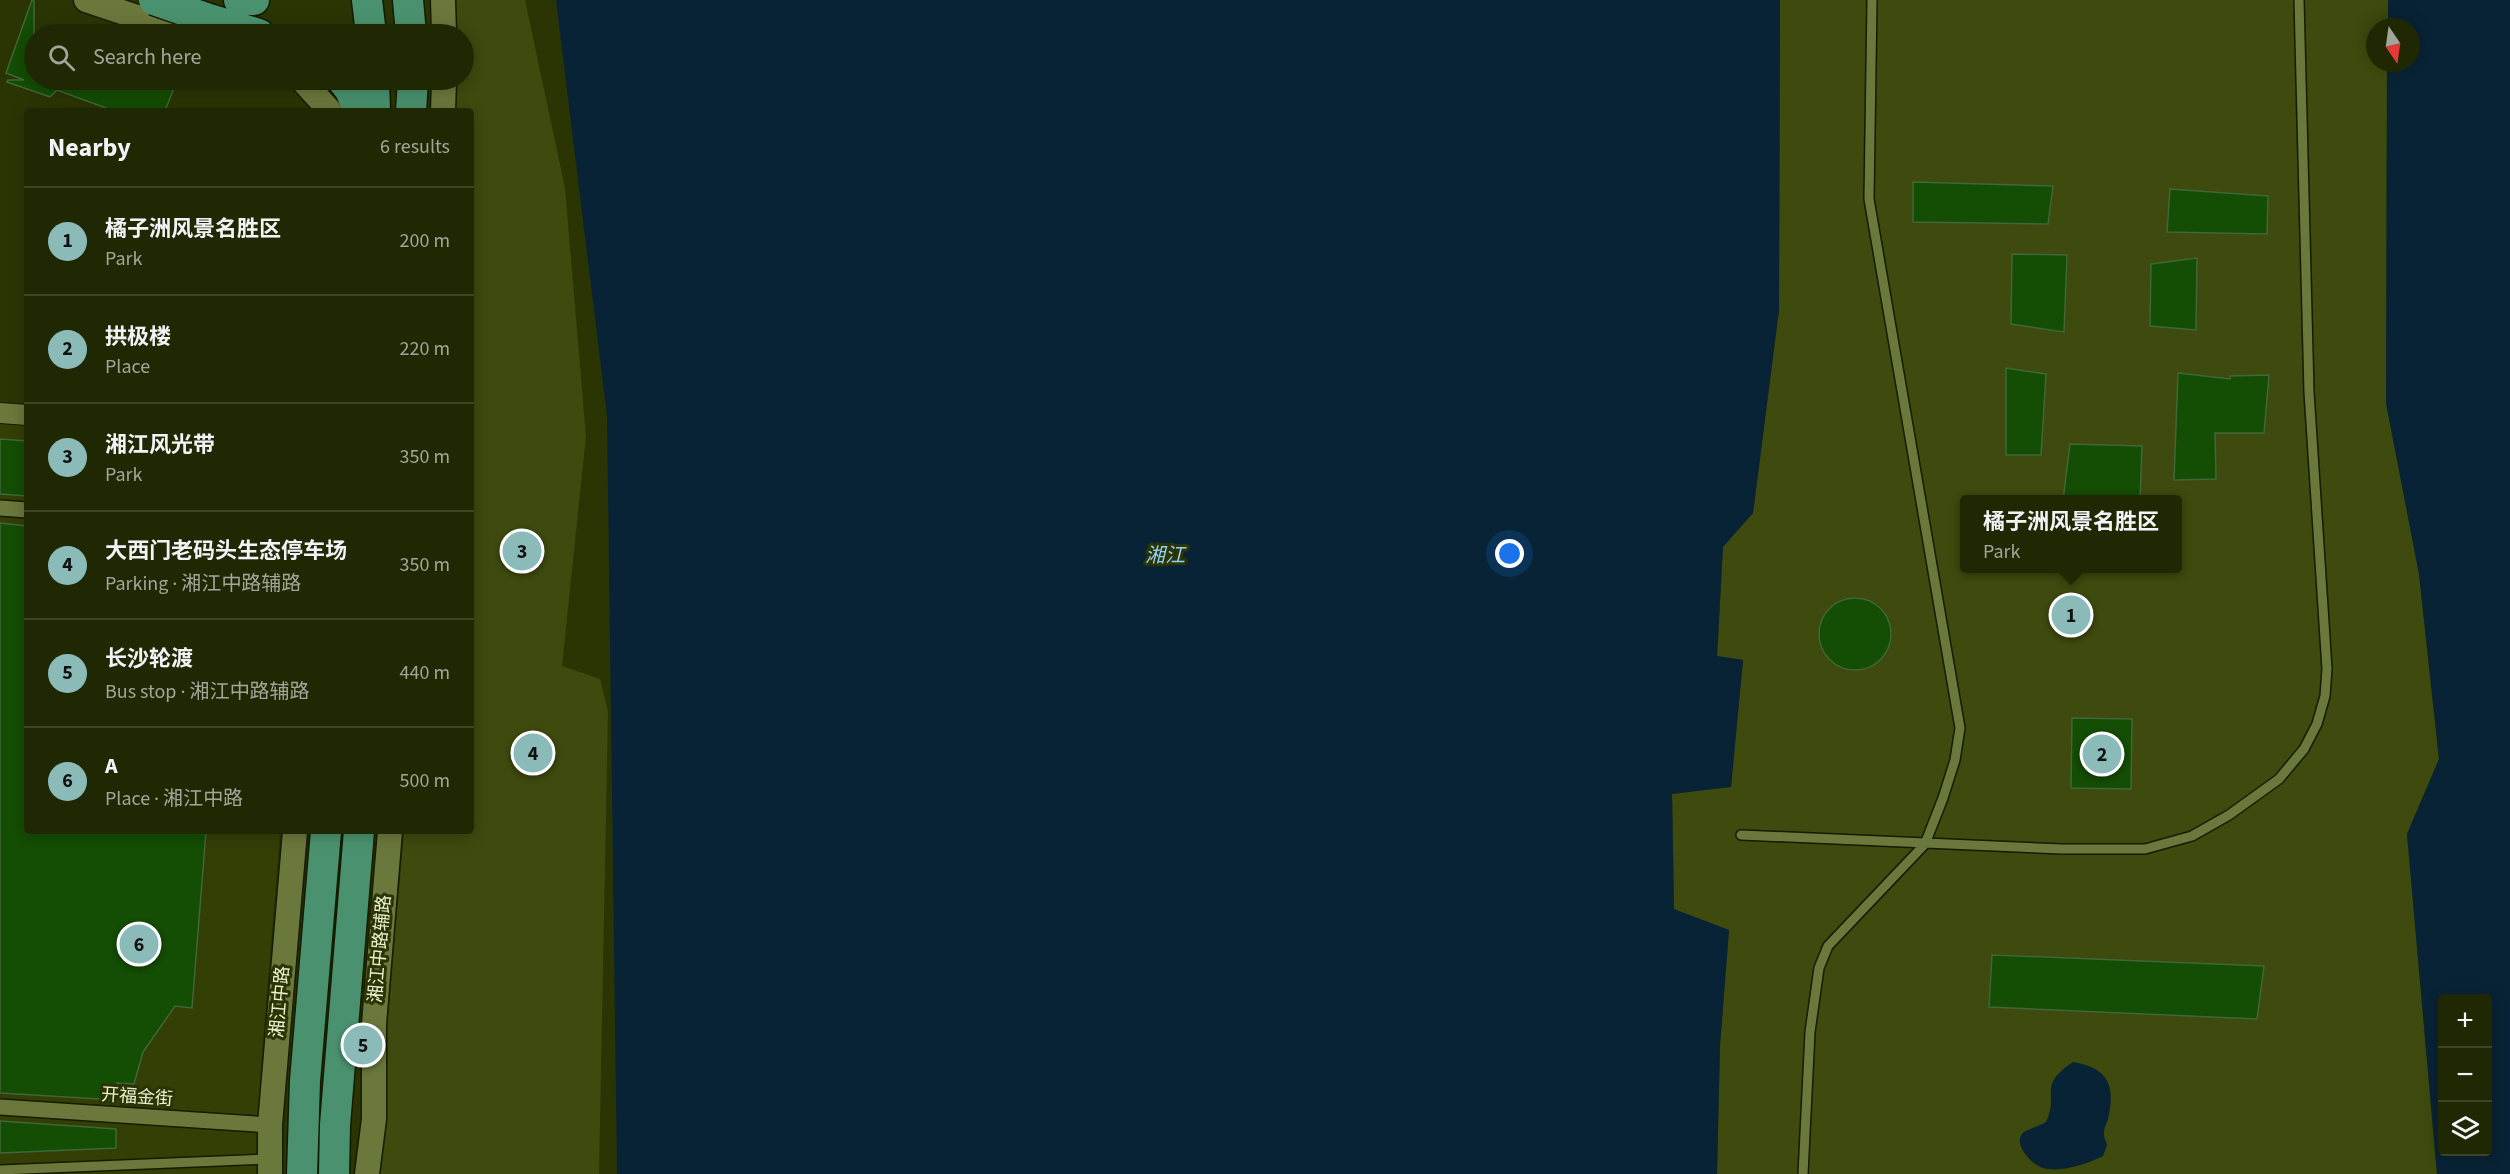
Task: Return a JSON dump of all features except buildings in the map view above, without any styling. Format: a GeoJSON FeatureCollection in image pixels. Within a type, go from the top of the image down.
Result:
{"type":"FeatureCollection","features":[{"type":"Feature","properties":{"kind":"main road"},"geometry":{"type":"LineString","coordinates":[[154,0],[194,21],[209,24]]}},
{"type":"Feature","properties":{"kind":"main road"},"geometry":{"type":"LineString","coordinates":[[239,0],[254,0]]}},
{"type":"Feature","properties":{"kind":"main road"},"geometry":{"type":"LineString","coordinates":[[367,0],[370,24]]}},
{"type":"Feature","properties":{"kind":"main road"},"geometry":{"type":"LineString","coordinates":[[408,0],[410,24]]}},
{"type":"Feature","properties":{"kind":"main road"},"geometry":{"type":"LineString","coordinates":[[350,90],[358,108]]}},
{"type":"Feature","properties":{"kind":"main road"},"geometry":{"type":"LineString","coordinates":[[374,90],[375,108]]}},
{"type":"Feature","properties":{"kind":"main road"},"geometry":{"type":"LineString","coordinates":[[411,108],[412,90]]}},
{"type":"Feature","properties":{"kind":"main road","name":"湘江中路"},"geometry":{"type":"LineString","coordinates":[[302,1174],[305,1081],[326,834]]}},
{"type":"Feature","properties":{"kind":"main road"},"geometry":{"type":"LineString","coordinates":[[334,1174],[335,1125],[359,834]]}},
{"type":"Feature","properties":{"kind":"street"},"geometry":{"type":"LineString","coordinates":[[86,0],[194,21]]}},
{"type":"Feature","properties":{"kind":"street"},"geometry":{"type":"LineString","coordinates":[[443,0],[444,24]]}},
{"type":"Feature","properties":{"kind":"street"},"geometry":{"type":"LineString","coordinates":[[311,90],[327,108]]}},
{"type":"Feature","properties":{"kind":"street"},"geometry":{"type":"LineString","coordinates":[[443,108],[444,90]]}},
{"type":"Feature","properties":{"kind":"street"},"geometry":{"type":"LineString","coordinates":[[0,412],[24,414]]}},
{"type":"Feature","properties":{"kind":"street"},"geometry":{"type":"LineString","coordinates":[[0,508],[24,510]]}},
{"type":"Feature","properties":{"kind":"street","name":"湘江中路"},"geometry":{"type":"LineString","coordinates":[[270,1167],[270,1125],[295,834]]}},
{"type":"Feature","properties":{"kind":"street","name":"湘江中路辅路"},"geometry":{"type":"LineString","coordinates":[[367,1174],[374,1119],[374,1024],[390,834]]}},
{"type":"Feature","properties":{"kind":"street","name":"开福金街"},"geometry":{"type":"LineString","coordinates":[[0,1107],[270,1125]]}},
{"type":"Feature","properties":{"kind":"lane"},"geometry":{"type":"LineString","coordinates":[[1803,1174],[1810,1032],[1815,987],[1823,956],[1835,938],[1925,844],[1955,760],[1960,728],[1869,199],[1872,0]]}},
{"type":"Feature","properties":{"kind":"lane"},"geometry":{"type":"LineString","coordinates":[[1741,835],[2062,849],[2145,849],[2192,836],[2229,815],[2279,779],[2304,749],[2317,724],[2325,696],[2327,669],[2310,392],[2299,0]]}},
{"type":"Feature","properties":{"kind":"lane"},"geometry":{"type":"LineString","coordinates":[[0,1170],[270,1167]]}},
{"type":"Feature","properties":{"kind":"shaded area"},"geometry":{"type":"Polygon","coordinates":[[[453,0],[525,0],[565,188],[586,436],[562,666],[600,679],[608,712],[599,1174],[379,1174],[379,1120],[404,834],[474,834],[474,108],[454,108],[455,90],[474,90],[474,24],[454,24],[453,0]]]}},
{"type":"Feature","properties":{"kind":"shaded area"},"geometry":{"type":"Polygon","coordinates":[[[1780,0],[2388,0],[2388,18],[2366,18],[2366,72],[2387,72],[2386,403],[2419,574],[2439,759],[2407,834],[2437,1174],[1717,1174],[1720,1045],[1729,930],[1674,910],[1672,794],[1731,786],[1743,660],[1717,657],[1723,546],[1753,513],[1779,310],[1780,0]]]}},
{"type":"Feature","properties":{"kind":"shaded area"},"geometry":{"type":"Polygon","coordinates":[[[0,421],[24,423],[24,834],[280,834],[260,1079],[257,1174],[0,1174],[0,421]]]}},
{"type":"Feature","properties":{"kind":"water","name":"湘江"},"geometry":{"type":"Polygon","coordinates":[[[556,0],[1780,0],[1779,310],[1753,513],[1723,547],[1717,656],[1743,660],[1731,787],[1672,794],[1674,909],[1729,930],[1720,1045],[1717,1174],[617,1174],[607,416],[556,0]]]}},
{"type":"Feature","properties":{"kind":"water"},"geometry":{"type":"Polygon","coordinates":[[[2388,0],[2510,0],[2510,1174],[2437,1174],[2407,834],[2439,759],[2419,574],[2386,403],[2387,72],[2420,72],[2420,18],[2388,18],[2388,0]]]}},
{"type":"Feature","properties":{"kind":"water"},"geometry":{"type":"Polygon","coordinates":[[[2073,1062],[2094,1069],[2107,1080],[2111,1097],[2104,1129],[2107,1145],[2103,1156],[2089,1162],[2066,1169],[2043,1168],[2033,1163],[2024,1153],[2021,1147],[2021,1136],[2024,1132],[2046,1122],[2050,1112],[2052,1084],[2055,1078],[2073,1062]]]}},
{"type":"Feature","properties":{"kind":"place","name":"湘江风光带"},"geometry":{"type":"Point","coordinates":[522,551]}},
{"type":"Feature","properties":{"kind":"place","name":"橘子洲风景名胜区"},"geometry":{"type":"Point","coordinates":[2071,615]}},
{"type":"Feature","properties":{"kind":"place","name":"大西门老码头生态停车场"},"geometry":{"type":"Point","coordinates":[533,753]}},
{"type":"Feature","properties":{"kind":"place","name":"拱极楼"},"geometry":{"type":"Point","coordinates":[2102,754]}},
{"type":"Feature","properties":{"kind":"place","name":"A"},"geometry":{"type":"Point","coordinates":[139,944]}},
{"type":"Feature","properties":{"kind":"place","name":"长沙轮渡"},"geometry":{"type":"Point","coordinates":[363,1045]}}]}
